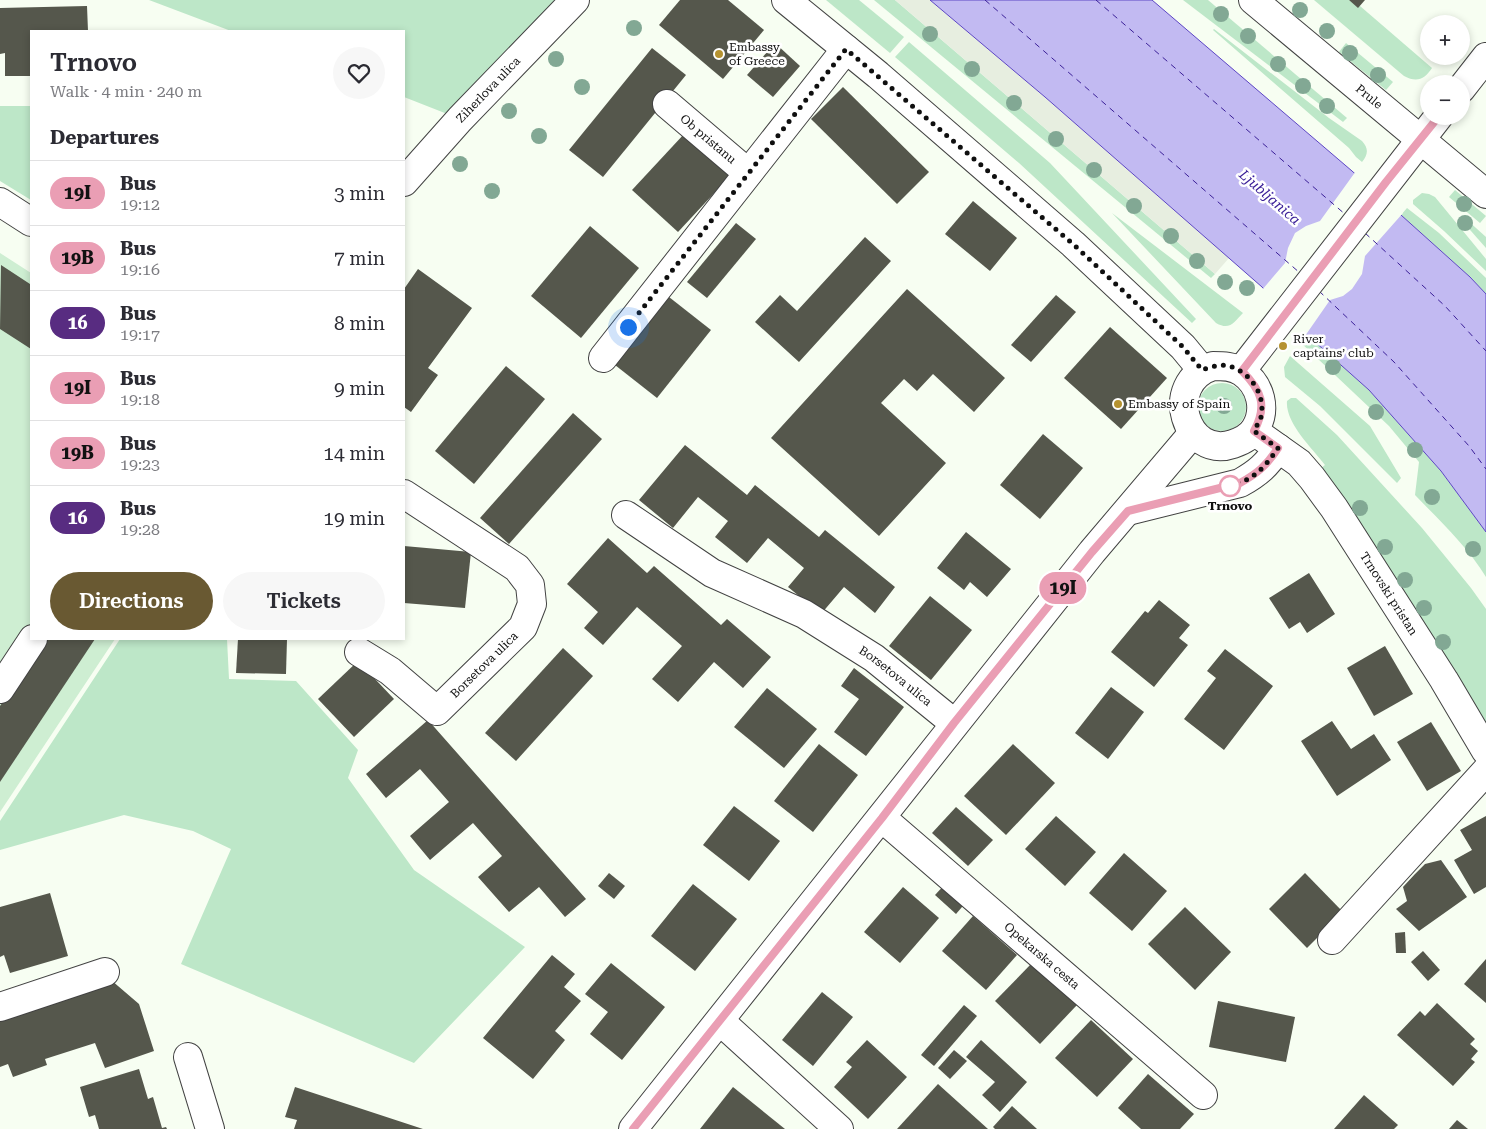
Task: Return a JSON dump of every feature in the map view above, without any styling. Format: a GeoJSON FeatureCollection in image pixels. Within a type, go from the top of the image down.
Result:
{"type":"FeatureCollection","features":[{"type":"Feature","properties":{"kind":"street","name":"Ziherlova ulica"},"geometry":{"type":"LineString","coordinates":[[405,181],[460,118],[575,0]]}},
{"type":"Feature","properties":{"kind":"street"},"geometry":{"type":"LineString","coordinates":[[786,0],[846,49],[1073,244],[1183,347],[1202,370]]}},
{"type":"Feature","properties":{"kind":"street","name":"Prule"},"geometry":{"type":"LineString","coordinates":[[1253,0],[1486,194]]}},
{"type":"Feature","properties":{"kind":"street"},"geometry":{"type":"LineString","coordinates":[[604,358],[846,49]]}},
{"type":"Feature","properties":{"kind":"street"},"geometry":{"type":"LineString","coordinates":[[1470,77],[1486,57]]}},
{"type":"Feature","properties":{"kind":"street","name":"Ob pristanu"},"geometry":{"type":"LineString","coordinates":[[667,104],[748,173]]}},
{"type":"Feature","properties":{"kind":"street"},"geometry":{"type":"LineString","coordinates":[[1242,371],[1432,125]]}},
{"type":"Feature","properties":{"kind":"street"},"geometry":{"type":"LineString","coordinates":[[0,202],[30,221]]}},
{"type":"Feature","properties":{"kind":"street"},"geometry":{"type":"LineString","coordinates":[[1212,366],[1227,366],[1242,371],[1254,383],[1260,395],[1261,418],[1254,431],[1243,440],[1228,446],[1214,445],[1193,433],[1184,414],[1184,400],[1187,388],[1193,378],[1202,370],[1212,366]]}},
{"type":"Feature","properties":{"kind":"street","name":"Trnovski pristan"},"geometry":{"type":"LineString","coordinates":[[1254,431],[1300,463],[1334,508],[1444,680],[1486,751]]}},
{"type":"Feature","properties":{"kind":"street"},"geometry":{"type":"LineString","coordinates":[[633,1129],[882,818],[954,723],[1092,552],[1193,433]]}},
{"type":"Feature","properties":{"kind":"street"},"geometry":{"type":"LineString","coordinates":[[1128,511],[1240,483],[1267,465],[1278,448]]}},
{"type":"Feature","properties":{"kind":"street","name":"Borsetova ulica"},"geometry":{"type":"LineString","coordinates":[[359,652],[390,671],[437,712],[523,627],[532,604],[530,585],[517,568],[405,495]]}},
{"type":"Feature","properties":{"kind":"street","name":"Borsetova ulica"},"geometry":{"type":"LineString","coordinates":[[626,515],[712,573],[804,614],[874,658],[954,723]]}},
{"type":"Feature","properties":{"kind":"street"},"geometry":{"type":"LineString","coordinates":[[0,689],[32,640]]}},
{"type":"Feature","properties":{"kind":"street"},"geometry":{"type":"LineString","coordinates":[[1332,940],[1486,771]]}},
{"type":"Feature","properties":{"kind":"street","name":"Opekarska cesta"},"geometry":{"type":"LineString","coordinates":[[882,818],[1202,1094]]}},
{"type":"Feature","properties":{"kind":"street"},"geometry":{"type":"LineString","coordinates":[[0,1007],[105,972]]}},
{"type":"Feature","properties":{"kind":"street"},"geometry":{"type":"LineString","coordinates":[[720,1021],[839,1129]]}},
{"type":"Feature","properties":{"kind":"street"},"geometry":{"type":"LineString","coordinates":[[188,1057],[210,1129]]}},
{"type":"Feature","properties":{"kind":"green space"},"geometry":{"type":"Polygon","coordinates":[[[149,0],[575,0],[460,119],[405,97],[405,30],[228,30],[149,0]]]}},
{"type":"Feature","properties":{"kind":"green space"},"geometry":{"type":"Polygon","coordinates":[[[826,0],[859,0],[904,37],[890,53],[826,0]]]}},
{"type":"Feature","properties":{"kind":"green space"},"geometry":{"type":"Polygon","coordinates":[[[874,0],[895,0],[1215,274],[1211,278],[874,0]]]}},
{"type":"Feature","properties":{"kind":"green space"},"geometry":{"type":"Polygon","coordinates":[[[1183,0],[1208,0],[1347,118],[1343,122],[1183,0]]]}},
{"type":"Feature","properties":{"kind":"green space"},"geometry":{"type":"Polygon","coordinates":[[[1314,0],[1349,0],[1360,6],[1420,58],[1420,65],[1429,65],[1432,68],[1426,75],[1420,75],[1420,79],[1404,76],[1314,0]]]}},
{"type":"Feature","properties":{"kind":"green space"},"geometry":{"type":"Polygon","coordinates":[[[1214,29],[1329,118],[1362,141],[1367,152],[1362,162],[1349,148],[1214,29]]]}},
{"type":"Feature","properties":{"kind":"green space"},"geometry":{"type":"Polygon","coordinates":[[[909,42],[1050,163],[1196,319],[1192,323],[1019,163],[895,57],[909,42]]]}},
{"type":"Feature","properties":{"kind":"green space"},"geometry":{"type":"Polygon","coordinates":[[[1346,43],[1393,82],[1386,90],[1339,52],[1346,43]]]}},
{"type":"Feature","properties":{"kind":"green space"},"geometry":{"type":"Polygon","coordinates":[[[0,106],[30,106],[30,199],[0,181],[0,106]]]}},
{"type":"Feature","properties":{"kind":"green space"},"geometry":{"type":"Polygon","coordinates":[[[1455,190],[1486,216],[1480,223],[1449,197],[1455,190]]]}},
{"type":"Feature","properties":{"kind":"green space"},"geometry":{"type":"Polygon","coordinates":[[[1422,193],[1435,197],[1486,259],[1486,271],[1413,204],[1413,200],[1422,193]]]}},
{"type":"Feature","properties":{"kind":"green space"},"geometry":{"type":"Polygon","coordinates":[[[1407,208],[1439,233],[1486,278],[1486,294],[1470,277],[1401,215],[1407,208]]]}},
{"type":"Feature","properties":{"kind":"green space"},"geometry":{"type":"Polygon","coordinates":[[[1112,213],[1243,313],[1228,326],[1216,323],[1112,213]]]}},
{"type":"Feature","properties":{"kind":"green space"},"geometry":{"type":"Polygon","coordinates":[[[1466,219],[1486,237],[1486,248],[1463,222],[1466,219]]]}},
{"type":"Feature","properties":{"kind":"green space"},"geometry":{"type":"Polygon","coordinates":[[[0,253],[30,272],[30,640],[114,640],[0,812],[0,253]]]}},
{"type":"Feature","properties":{"kind":"green space"},"geometry":{"type":"Polygon","coordinates":[[[1305,333],[1369,390],[1441,471],[1486,532],[1486,577],[1462,544],[1415,495],[1419,462],[1389,426],[1299,341],[1305,333]]]}},
{"type":"Feature","properties":{"kind":"green space"},"geometry":{"type":"Polygon","coordinates":[[[1290,356],[1370,426],[1401,478],[1397,483],[1320,406],[1285,377],[1284,367],[1290,356]]]}},
{"type":"Feature","properties":{"kind":"green space"},"geometry":{"type":"Polygon","coordinates":[[[1217,383],[1227,383],[1239,390],[1246,402],[1246,412],[1239,424],[1227,431],[1217,431],[1209,427],[1202,420],[1198,412],[1198,402],[1202,394],[1209,387],[1217,383]]]}},
{"type":"Feature","properties":{"kind":"green space"},"geometry":{"type":"Polygon","coordinates":[[[1291,398],[1296,398],[1337,435],[1422,528],[1486,609],[1486,725],[1320,469],[1325,465],[1300,435],[1290,418],[1287,401],[1291,398]]]}},
{"type":"Feature","properties":{"kind":"green space"},"geometry":{"type":"Polygon","coordinates":[[[119,640],[227,640],[229,679],[296,681],[358,750],[348,778],[414,870],[525,947],[414,1063],[181,964],[231,849],[193,831],[124,815],[0,850],[0,821],[119,640]]]}},
{"type":"Feature","properties":{"kind":"shaded area"},"geometry":{"type":"Polygon","coordinates":[[[895,0],[930,0],[1045,97],[1229,258],[1215,274],[895,0]]]}},
{"type":"Feature","properties":{"kind":"water","name":"Ljubljanica"},"geometry":{"type":"Polygon","coordinates":[[[930,0],[1152,0],[1352,171],[1470,277],[1486,294],[1486,532],[1441,471],[1369,390],[1305,333],[1262,287],[1045,97],[930,0]]]}},
{"type":"Feature","properties":{"kind":"pier"},"geometry":{"type":"Polygon","coordinates":[[[1356,171],[1403,213],[1365,256],[1362,274],[1352,289],[1343,296],[1330,300],[1305,336],[1262,290],[1285,263],[1288,248],[1295,233],[1306,226],[1320,221],[1356,171]]]}},
{"type":"Feature","properties":{"kind":"building","name":"Embassy of Greece"},"geometry":{"type":"Polygon","coordinates":[[[680,0],[728,0],[764,30],[723,79],[659,25],[680,0]]]}},
{"type":"Feature","properties":{"kind":"building"},"geometry":{"type":"Polygon","coordinates":[[[1349,0],[1365,0],[1358,8],[1349,0]]]}},
{"type":"Feature","properties":{"kind":"building"},"geometry":{"type":"Polygon","coordinates":[[[87,6],[88,30],[30,30],[30,76],[5,76],[5,53],[0,54],[0,8],[87,6]]]}},
{"type":"Feature","properties":{"kind":"building"},"geometry":{"type":"Polygon","coordinates":[[[775,43],[800,66],[773,97],[747,75],[775,43]]]}},
{"type":"Feature","properties":{"kind":"building"},"geometry":{"type":"Polygon","coordinates":[[[652,48],[686,75],[603,177],[569,150],[652,48]]]}},
{"type":"Feature","properties":{"kind":"building"},"geometry":{"type":"Polygon","coordinates":[[[843,87],[929,172],[897,204],[811,119],[843,87]]]}},
{"type":"Feature","properties":{"kind":"building"},"geometry":{"type":"Polygon","coordinates":[[[685,133],[731,175],[678,232],[632,190],[685,133]]]}},
{"type":"Feature","properties":{"kind":"building"},"geometry":{"type":"Polygon","coordinates":[[[973,201],[1017,238],[990,271],[945,234],[973,201]]]}},
{"type":"Feature","properties":{"kind":"building"},"geometry":{"type":"Polygon","coordinates":[[[736,223],[756,239],[707,298],[687,282],[736,223]]]}},
{"type":"Feature","properties":{"kind":"building"},"geometry":{"type":"Polygon","coordinates":[[[590,226],[639,268],[581,338],[531,296],[590,226]]]}},
{"type":"Feature","properties":{"kind":"building"},"geometry":{"type":"Polygon","coordinates":[[[865,237],[891,261],[799,362],[755,322],[780,295],[797,311],[865,237]]]}},
{"type":"Feature","properties":{"kind":"building"},"geometry":{"type":"Polygon","coordinates":[[[1,265],[30,284],[30,348],[0,329],[1,265]]]}},
{"type":"Feature","properties":{"kind":"building"},"geometry":{"type":"Polygon","coordinates":[[[418,269],[472,308],[428,368],[438,375],[411,412],[405,408],[405,288],[418,269]]]}},
{"type":"Feature","properties":{"kind":"building"},"geometry":{"type":"Polygon","coordinates":[[[907,289],[1005,378],[974,412],[933,374],[917,391],[904,379],[881,403],[946,463],[879,536],[771,438],[907,289]]]}},
{"type":"Feature","properties":{"kind":"building"},"geometry":{"type":"Polygon","coordinates":[[[1056,295],[1076,312],[1031,362],[1011,345],[1056,295]]]}},
{"type":"Feature","properties":{"kind":"building"},"geometry":{"type":"Polygon","coordinates":[[[669,297],[711,330],[657,398],[615,365],[669,297]]]}},
{"type":"Feature","properties":{"kind":"building","name":"Embassy of Spain"},"geometry":{"type":"Polygon","coordinates":[[[1110,327],[1167,378],[1121,429],[1064,378],[1110,327]]]}},
{"type":"Feature","properties":{"kind":"building"},"geometry":{"type":"Polygon","coordinates":[[[506,366],[545,399],[474,484],[435,451],[506,366]]]}},
{"type":"Feature","properties":{"kind":"building"},"geometry":{"type":"Polygon","coordinates":[[[573,413],[602,439],[509,544],[480,518],[573,413]]]}},
{"type":"Feature","properties":{"kind":"building"},"geometry":{"type":"Polygon","coordinates":[[[1043,434],[1083,468],[1040,519],[1000,485],[1043,434]]]}},
{"type":"Feature","properties":{"kind":"building"},"geometry":{"type":"Polygon","coordinates":[[[685,445],[747,495],[755,485],[819,537],[825,530],[895,587],[875,613],[844,587],[821,614],[788,587],[804,568],[768,538],[747,563],[715,537],[728,521],[698,497],[673,528],[639,500],[685,445]]]}},
{"type":"Feature","properties":{"kind":"building"},"geometry":{"type":"Polygon","coordinates":[[[966,532],[1011,569],[987,597],[970,582],[964,590],[937,568],[966,532]]]}},
{"type":"Feature","properties":{"kind":"building"},"geometry":{"type":"Polygon","coordinates":[[[608,538],[647,573],[654,566],[721,625],[727,619],[771,657],[743,688],[714,662],[678,702],[652,679],[682,646],[637,607],[603,645],[584,628],[598,612],[567,584],[608,538]]]}},
{"type":"Feature","properties":{"kind":"building"},"geometry":{"type":"Polygon","coordinates":[[[405,546],[471,552],[465,608],[405,603],[405,546]]]}},
{"type":"Feature","properties":{"kind":"building"},"geometry":{"type":"Polygon","coordinates":[[[1309,573],[1335,614],[1307,633],[1300,622],[1289,629],[1269,598],[1309,573]]]}},
{"type":"Feature","properties":{"kind":"building"},"geometry":{"type":"Polygon","coordinates":[[[930,596],[972,630],[931,680],[889,646],[930,596]]]}},
{"type":"Feature","properties":{"kind":"building"},"geometry":{"type":"Polygon","coordinates":[[[1159,600],[1190,625],[1179,638],[1188,645],[1154,687],[1111,652],[1145,611],[1148,613],[1159,600]]]}},
{"type":"Feature","properties":{"kind":"building"},"geometry":{"type":"Polygon","coordinates":[[[44,640],[94,640],[0,782],[0,706],[44,640]]]}},
{"type":"Feature","properties":{"kind":"building"},"geometry":{"type":"Polygon","coordinates":[[[238,640],[287,640],[286,674],[236,673],[238,640]]]}},
{"type":"Feature","properties":{"kind":"building"},"geometry":{"type":"Polygon","coordinates":[[[1385,646],[1413,694],[1374,716],[1347,668],[1385,646]]]}},
{"type":"Feature","properties":{"kind":"building"},"geometry":{"type":"Polygon","coordinates":[[[563,648],[593,676],[516,761],[485,733],[563,648]]]}},
{"type":"Feature","properties":{"kind":"building"},"geometry":{"type":"Polygon","coordinates":[[[1225,649],[1273,686],[1224,750],[1184,719],[1216,678],[1207,671],[1225,649]]]}},
{"type":"Feature","properties":{"kind":"building"},"geometry":{"type":"Polygon","coordinates":[[[358,661],[394,699],[354,737],[318,699],[358,661]]]}},
{"type":"Feature","properties":{"kind":"building"},"geometry":{"type":"Polygon","coordinates":[[[854,668],[904,707],[866,756],[834,732],[859,699],[841,686],[854,668]]]}},
{"type":"Feature","properties":{"kind":"building"},"geometry":{"type":"Polygon","coordinates":[[[1111,687],[1144,712],[1108,759],[1075,733],[1111,687]]]}},
{"type":"Feature","properties":{"kind":"building"},"geometry":{"type":"Polygon","coordinates":[[[767,688],[817,729],[784,768],[734,727],[767,688]]]}},
{"type":"Feature","properties":{"kind":"building"},"geometry":{"type":"Polygon","coordinates":[[[428,720],[586,899],[565,917],[539,887],[509,912],[478,877],[502,856],[473,823],[430,860],[410,836],[449,802],[420,769],[386,798],[366,774],[428,720]]]}},
{"type":"Feature","properties":{"kind":"building"},"geometry":{"type":"Polygon","coordinates":[[[1332,721],[1351,749],[1374,734],[1391,760],[1337,796],[1301,741],[1332,721]]]}},
{"type":"Feature","properties":{"kind":"building"},"geometry":{"type":"Polygon","coordinates":[[[1431,722],[1461,771],[1427,791],[1397,742],[1431,722]]]}},
{"type":"Feature","properties":{"kind":"building"},"geometry":{"type":"Polygon","coordinates":[[[819,744],[858,775],[813,832],[774,801],[819,744]]]}},
{"type":"Feature","properties":{"kind":"building"},"geometry":{"type":"Polygon","coordinates":[[[1013,744],[1055,783],[1006,835],[964,796],[1013,744]]]}},
{"type":"Feature","properties":{"kind":"building"},"geometry":{"type":"Polygon","coordinates":[[[734,806],[780,841],[749,881],[703,845],[734,806]]]}},
{"type":"Feature","properties":{"kind":"building"},"geometry":{"type":"Polygon","coordinates":[[[956,807],[993,840],[968,866],[932,833],[956,807]]]}},
{"type":"Feature","properties":{"kind":"building"},"geometry":{"type":"Polygon","coordinates":[[[1056,816],[1096,852],[1065,886],[1025,849],[1056,816]]]}},
{"type":"Feature","properties":{"kind":"building"},"geometry":{"type":"Polygon","coordinates":[[[1486,816],[1486,887],[1474,894],[1454,860],[1472,850],[1460,830],[1486,816]]]}},
{"type":"Feature","properties":{"kind":"building"},"geometry":{"type":"Polygon","coordinates":[[[1124,853],[1167,891],[1132,931],[1089,893],[1124,853]]]}},
{"type":"Feature","properties":{"kind":"building"},"geometry":{"type":"Polygon","coordinates":[[[1441,860],[1467,897],[1419,931],[1396,909],[1407,901],[1403,887],[1425,864],[1441,860]]]}},
{"type":"Feature","properties":{"kind":"building"},"geometry":{"type":"Polygon","coordinates":[[[609,873],[625,886],[614,899],[598,886],[609,873]]]}},
{"type":"Feature","properties":{"kind":"building"},"geometry":{"type":"Polygon","coordinates":[[[1305,873],[1343,912],[1307,948],[1269,909],[1305,873]]]}},
{"type":"Feature","properties":{"kind":"building"},"geometry":{"type":"Polygon","coordinates":[[[947,882],[968,900],[956,914],[935,895],[947,882]]]}},
{"type":"Feature","properties":{"kind":"building"},"geometry":{"type":"Polygon","coordinates":[[[693,884],[737,919],[695,971],[651,936],[693,884]]]}},
{"type":"Feature","properties":{"kind":"building"},"geometry":{"type":"Polygon","coordinates":[[[903,887],[939,918],[900,963],[864,932],[903,887]]]}},
{"type":"Feature","properties":{"kind":"building"},"geometry":{"type":"Polygon","coordinates":[[[50,893],[68,956],[10,973],[4,955],[0,957],[0,907],[50,893]]]}},
{"type":"Feature","properties":{"kind":"building"},"geometry":{"type":"Polygon","coordinates":[[[1185,907],[1231,952],[1195,990],[1148,944],[1185,907]]]}},
{"type":"Feature","properties":{"kind":"building"},"geometry":{"type":"Polygon","coordinates":[[[973,916],[1017,955],[986,990],[942,951],[973,916]]]}},
{"type":"Feature","properties":{"kind":"building"},"geometry":{"type":"Polygon","coordinates":[[[1405,932],[1406,953],[1396,953],[1395,933],[1405,932]]]}},
{"type":"Feature","properties":{"kind":"building"},"geometry":{"type":"Polygon","coordinates":[[[1423,951],[1440,970],[1428,981],[1411,962],[1423,951]]]}},
{"type":"Feature","properties":{"kind":"building"},"geometry":{"type":"Polygon","coordinates":[[[552,955],[575,974],[564,987],[581,1001],[555,1031],[565,1040],[533,1079],[483,1038],[552,955]]]}},
{"type":"Feature","properties":{"kind":"building"},"geometry":{"type":"Polygon","coordinates":[[[1486,959],[1486,1003],[1464,984],[1486,959]]]}},
{"type":"Feature","properties":{"kind":"building"},"geometry":{"type":"Polygon","coordinates":[[[611,963],[665,1007],[622,1060],[590,1034],[608,1012],[585,994],[611,963]]]}},
{"type":"Feature","properties":{"kind":"building"},"geometry":{"type":"Polygon","coordinates":[[[1032,963],[1077,1005],[1040,1044],[995,1001],[1032,963]]]}},
{"type":"Feature","properties":{"kind":"building"},"geometry":{"type":"Polygon","coordinates":[[[111,980],[139,1004],[154,1051],[105,1068],[95,1043],[45,1059],[47,1065],[13,1077],[8,1064],[0,1067],[0,1020],[111,980]]]}},
{"type":"Feature","properties":{"kind":"building"},"geometry":{"type":"Polygon","coordinates":[[[822,992],[853,1017],[813,1066],[782,1040],[822,992]]]}},
{"type":"Feature","properties":{"kind":"building"},"geometry":{"type":"Polygon","coordinates":[[[1218,1001],[1295,1017],[1286,1062],[1209,1047],[1218,1001]]]}},
{"type":"Feature","properties":{"kind":"building"},"geometry":{"type":"Polygon","coordinates":[[[1437,1003],[1475,1039],[1470,1044],[1478,1051],[1471,1059],[1475,1062],[1453,1086],[1397,1035],[1420,1011],[1425,1016],[1437,1003]]]}},
{"type":"Feature","properties":{"kind":"building"},"geometry":{"type":"Polygon","coordinates":[[[964,1005],[977,1016],[934,1066],[921,1055],[964,1005]]]}},
{"type":"Feature","properties":{"kind":"building"},"geometry":{"type":"Polygon","coordinates":[[[1091,1020],[1133,1059],[1097,1097],[1055,1058],[1091,1020]]]}},
{"type":"Feature","properties":{"kind":"building"},"geometry":{"type":"Polygon","coordinates":[[[867,1040],[907,1077],[868,1119],[834,1087],[852,1067],[846,1062],[867,1040]]]}},
{"type":"Feature","properties":{"kind":"building"},"geometry":{"type":"Polygon","coordinates":[[[981,1040],[1027,1082],[1000,1112],[982,1095],[995,1082],[966,1057],[981,1040]]]}},
{"type":"Feature","properties":{"kind":"building"},"geometry":{"type":"Polygon","coordinates":[[[954,1050],[967,1061],[950,1079],[938,1068],[954,1050]]]}},
{"type":"Feature","properties":{"kind":"building"},"geometry":{"type":"Polygon","coordinates":[[[139,1069],[148,1099],[153,1097],[162,1128],[166,1127],[167,1129],[99,1129],[95,1115],[89,1117],[80,1087],[139,1069]]]}},
{"type":"Feature","properties":{"kind":"building"},"geometry":{"type":"Polygon","coordinates":[[[1148,1074],[1194,1114],[1180,1129],[1141,1129],[1118,1108],[1148,1074]]]}},
{"type":"Feature","properties":{"kind":"building"},"geometry":{"type":"Polygon","coordinates":[[[938,1084],[988,1129],[897,1129],[938,1084]]]}},
{"type":"Feature","properties":{"kind":"building"},"geometry":{"type":"Polygon","coordinates":[[[295,1087],[423,1129],[294,1129],[297,1120],[285,1117],[295,1087]]]}},
{"type":"Feature","properties":{"kind":"building"},"geometry":{"type":"Polygon","coordinates":[[[733,1087],[785,1129],[700,1129],[733,1087]]]}},
{"type":"Feature","properties":{"kind":"building"},"geometry":{"type":"Polygon","coordinates":[[[1364,1095],[1398,1125],[1394,1129],[1334,1129],[1364,1095]]]}},
{"type":"Feature","properties":{"kind":"building"},"geometry":{"type":"Polygon","coordinates":[[[1012,1106],[1037,1129],[995,1129],[993,1127],[1012,1106]]]}},
{"type":"Feature","properties":{"kind":"building"},"geometry":{"type":"Polygon","coordinates":[[[1457,1120],[1468,1129],[1449,1129],[1457,1120]]]}},
{"type":"Feature","properties":{"kind":"ferry route"},"geometry":{"type":"LineString","coordinates":[[985,0],[1300,273]]}},
{"type":"Feature","properties":{"kind":"ferry route"},"geometry":{"type":"LineString","coordinates":[[1096,0],[1346,215]]}},
{"type":"Feature","properties":{"kind":"ferry route"},"geometry":{"type":"LineString","coordinates":[[1365,233],[1445,306],[1486,351]]}},
{"type":"Feature","properties":{"kind":"ferry route"},"geometry":{"type":"LineString","coordinates":[[1319,291],[1394,362],[1469,446],[1486,469]]}},
{"type":"Feature","properties":{"kind":"bus line","name":"19I"},"geometry":{"type":"LineString","coordinates":[[633,1129],[882,818],[954,723],[1092,552],[1128,511],[1240,483],[1267,465],[1278,448],[1254,431],[1261,418],[1260,395],[1254,383],[1242,371],[1432,125]]}},
{"type":"Feature","properties":{"kind":"place","name":"Embassy of Greece"},"geometry":{"type":"Point","coordinates":[719,54]}},
{"type":"Feature","properties":{"kind":"place","name":"River captains’ club"},"geometry":{"type":"Point","coordinates":[1283,346]}},
{"type":"Feature","properties":{"kind":"place","name":"Embassy of Spain"},"geometry":{"type":"Point","coordinates":[1118,404]}},
{"type":"Feature","properties":{"kind":"place","name":"Trnovo"},"geometry":{"type":"Point","coordinates":[1230,486]}},
{"type":"Feature","properties":{"kind":"route"},"geometry":{"type":"LineString","coordinates":[[628,327],[846,49],[1073,244],[1183,347],[1202,370],[1212,366],[1227,366],[1242,371],[1254,383],[1260,395],[1262,407],[1261,418],[1254,431],[1278,448],[1267,465],[1256,474],[1240,483],[1226,487],[1230,486]]}}]}
